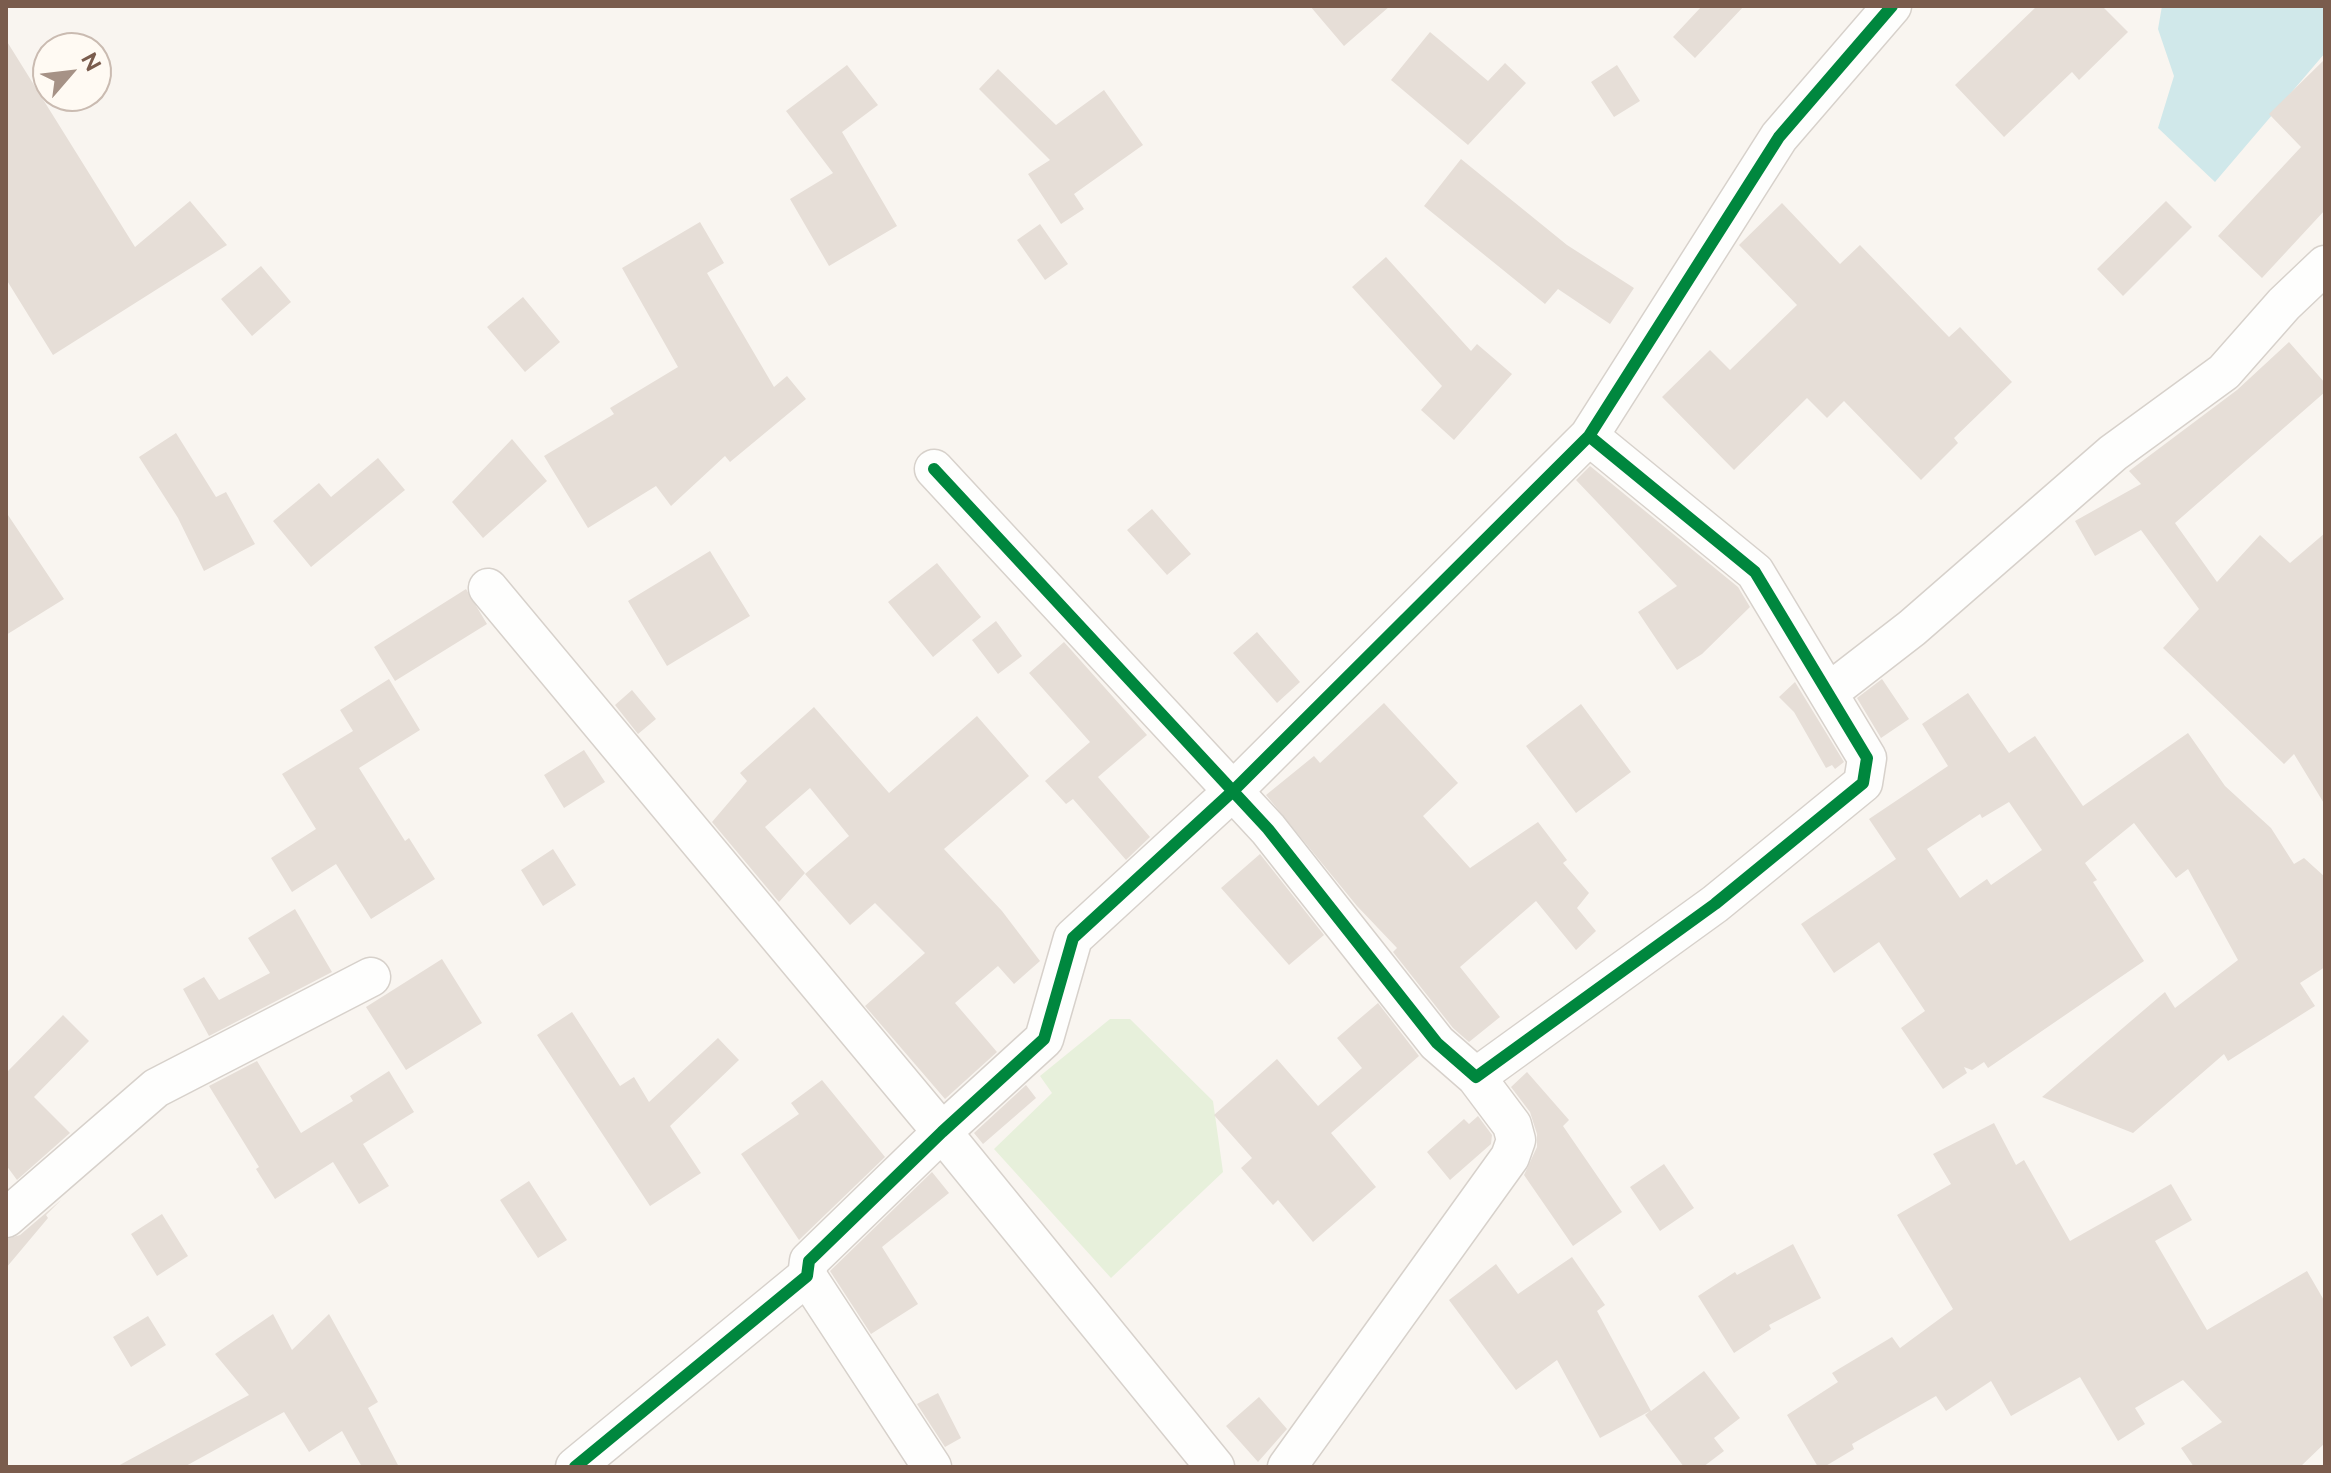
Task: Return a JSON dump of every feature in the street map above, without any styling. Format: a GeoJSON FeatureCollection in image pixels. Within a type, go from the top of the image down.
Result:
{"type":"FeatureCollection","features":[{"type":"Feature","properties":{"kind":"street"},"geometry":{"type":"LineString","coordinates":[[932,1467],[807,1276],[809,1261],[942,1132],[1044,1039],[1073,938],[1233,791],[1589,436],[1779,137],[1892,6]]}},
{"type":"Feature","properties":{"kind":"street"},"geometry":{"type":"LineString","coordinates":[[1828,693],[1912,628],[2113,453],[2224,372],[2284,304],[2325,265]]}},
{"type":"Feature","properties":{"kind":"street"},"geometry":{"type":"LineString","coordinates":[[1476,1077],[1715,904],[1863,783],[1867,758],[1755,572],[1589,436]]}},
{"type":"Feature","properties":{"kind":"street"},"geometry":{"type":"LineString","coordinates":[[934,469],[1268,829],[1437,1043],[1476,1077],[1512,1125],[1516,1140],[1510,1157],[1287,1467]]}},
{"type":"Feature","properties":{"kind":"street"},"geometry":{"type":"LineString","coordinates":[[488,588],[942,1132],[1215,1467]]}},
{"type":"Feature","properties":{"kind":"street"},"geometry":{"type":"LineString","coordinates":[[6,1218],[156,1088],[371,977]]}},
{"type":"Feature","properties":{"kind":"street"},"geometry":{"type":"LineString","coordinates":[[575,1467],[807,1276]]}},
{"type":"Feature","properties":{"kind":"green space"},"geometry":{"type":"Polygon","coordinates":[[[1110,1019],[1130,1019],[1213,1101],[1223,1172],[1111,1278],[994,1149],[1052,1093],[1040,1076],[1110,1019]]]}},
{"type":"Feature","properties":{"kind":"water"},"geometry":{"type":"Polygon","coordinates":[[[2162,6],[2325,6],[2325,53],[2215,182],[2158,128],[2174,76],[2158,29],[2162,6]]]}},
{"type":"Feature","properties":{"kind":"building"},"geometry":{"type":"Polygon","coordinates":[[[1310,6],[1390,6],[1344,46],[1310,6]]]}},
{"type":"Feature","properties":{"kind":"building"},"geometry":{"type":"Polygon","coordinates":[[[1702,6],[1744,6],[1695,58],[1673,37],[1702,6]]]}},
{"type":"Feature","properties":{"kind":"building"},"geometry":{"type":"Polygon","coordinates":[[[2037,6],[2102,6],[2128,32],[2079,80],[2072,72],[2004,137],[1955,85],[2037,6]]]}},
{"type":"Feature","properties":{"kind":"building"},"geometry":{"type":"Polygon","coordinates":[[[1430,32],[1488,81],[1505,63],[1526,83],[1468,145],[1391,80],[1430,32]]]}},
{"type":"Feature","properties":{"kind":"building"},"geometry":{"type":"Polygon","coordinates":[[[6,40],[32,82],[32,112],[51,112],[135,247],[190,201],[227,245],[53,355],[6,279],[6,40]]]}},
{"type":"Feature","properties":{"kind":"building"},"geometry":{"type":"Polygon","coordinates":[[[2325,59],[2325,210],[2262,278],[2218,236],[2301,147],[2269,114],[2325,59]]]}},
{"type":"Feature","properties":{"kind":"building"},"geometry":{"type":"Polygon","coordinates":[[[847,65],[878,105],[842,132],[897,226],[829,266],[790,199],[833,173],[786,111],[847,65]]]}},
{"type":"Feature","properties":{"kind":"building"},"geometry":{"type":"Polygon","coordinates":[[[1617,65],[1640,101],[1614,117],[1591,82],[1617,65]]]}},
{"type":"Feature","properties":{"kind":"building"},"geometry":{"type":"Polygon","coordinates":[[[998,69],[1056,125],[1104,90],[1143,145],[1074,194],[1084,209],[1061,224],[1028,174],[1050,160],[979,89],[998,69]]]}},
{"type":"Feature","properties":{"kind":"building"},"geometry":{"type":"Polygon","coordinates":[[[1461,159],[1567,245],[1634,288],[1610,324],[1558,289],[1545,304],[1424,206],[1461,159]]]}},
{"type":"Feature","properties":{"kind":"building"},"geometry":{"type":"Polygon","coordinates":[[[2166,201],[2192,227],[2123,296],[2097,269],[2166,201]]]}},
{"type":"Feature","properties":{"kind":"building"},"geometry":{"type":"Polygon","coordinates":[[[1782,203],[1840,264],[1860,245],[1949,337],[1960,327],[2012,382],[1954,438],[1958,443],[1921,480],[1844,401],[1827,418],[1807,398],[1734,470],[1662,397],[1710,350],[1730,370],[1797,305],[1739,245],[1782,203]]]}},
{"type":"Feature","properties":{"kind":"building"},"geometry":{"type":"Polygon","coordinates":[[[700,222],[724,263],[707,273],[774,387],[787,376],[806,399],[730,462],[725,456],[671,506],[656,486],[588,528],[544,456],[614,414],[610,408],[678,367],[622,268],[700,222]]]}},
{"type":"Feature","properties":{"kind":"building"},"geometry":{"type":"Polygon","coordinates":[[[1040,224],[1068,264],[1045,280],[1017,240],[1040,224]]]}},
{"type":"Feature","properties":{"kind":"building"},"geometry":{"type":"Polygon","coordinates":[[[1386,257],[1471,351],[1477,344],[1512,374],[1454,440],[1421,410],[1442,386],[1352,287],[1386,257]]]}},
{"type":"Feature","properties":{"kind":"building"},"geometry":{"type":"Polygon","coordinates":[[[261,266],[291,302],[252,336],[221,299],[261,266]]]}},
{"type":"Feature","properties":{"kind":"building"},"geometry":{"type":"Polygon","coordinates":[[[523,297],[560,342],[525,372],[487,327],[523,297]]]}},
{"type":"Feature","properties":{"kind":"building"},"geometry":{"type":"Polygon","coordinates":[[[2289,342],[2325,383],[2325,392],[2175,523],[2217,582],[2260,535],[2290,563],[2325,533],[2325,805],[2294,754],[2284,764],[2163,648],[2199,609],[2141,530],[2095,556],[2075,521],[2141,484],[2129,471],[2237,390],[2289,342]]]}},
{"type":"Feature","properties":{"kind":"building"},"geometry":{"type":"Polygon","coordinates":[[[176,433],[216,497],[226,492],[255,544],[204,571],[178,518],[139,457],[176,433]]]}},
{"type":"Feature","properties":{"kind":"building"},"geometry":{"type":"Polygon","coordinates":[[[512,439],[547,481],[483,538],[452,502],[512,439]]]}},
{"type":"Feature","properties":{"kind":"building"},"geometry":{"type":"Polygon","coordinates":[[[378,458],[405,490],[311,567],[273,521],[319,483],[331,497],[378,458]]]}},
{"type":"Feature","properties":{"kind":"building"},"geometry":{"type":"Polygon","coordinates":[[[1590,466],[1738,587],[1750,607],[1702,654],[1677,670],[1638,612],[1677,586],[1576,480],[1590,466]]]}},
{"type":"Feature","properties":{"kind":"building"},"geometry":{"type":"Polygon","coordinates":[[[1152,509],[1191,554],[1167,575],[1127,530],[1152,509]]]}},
{"type":"Feature","properties":{"kind":"building"},"geometry":{"type":"Polygon","coordinates":[[[6,512],[64,599],[6,635],[6,512]]]}},
{"type":"Feature","properties":{"kind":"building"},"geometry":{"type":"Polygon","coordinates":[[[710,551],[750,616],[667,666],[628,601],[710,551]]]}},
{"type":"Feature","properties":{"kind":"building"},"geometry":{"type":"Polygon","coordinates":[[[937,563],[981,617],[933,657],[888,602],[937,563]]]}},
{"type":"Feature","properties":{"kind":"building"},"geometry":{"type":"Polygon","coordinates":[[[466,589],[487,624],[395,681],[374,647],[466,589]]]}},
{"type":"Feature","properties":{"kind":"building"},"geometry":{"type":"Polygon","coordinates":[[[996,621],[1022,656],[998,674],[972,640],[996,621]]]}},
{"type":"Feature","properties":{"kind":"building"},"geometry":{"type":"Polygon","coordinates":[[[1257,632],[1300,682],[1277,703],[1233,653],[1257,632]]]}},
{"type":"Feature","properties":{"kind":"building"},"geometry":{"type":"Polygon","coordinates":[[[1064,642],[1147,735],[1098,777],[1150,837],[1126,860],[1073,799],[1066,804],[1045,781],[1090,742],[1029,673],[1064,642]]]}},
{"type":"Feature","properties":{"kind":"building"},"geometry":{"type":"Polygon","coordinates":[[[389,679],[420,730],[359,768],[405,841],[409,838],[435,879],[371,919],[336,864],[292,892],[271,858],[316,829],[282,774],[353,731],[340,710],[389,679]]]}},
{"type":"Feature","properties":{"kind":"building"},"geometry":{"type":"Polygon","coordinates":[[[1882,679],[1909,719],[1881,738],[1857,698],[1882,679]]]}},
{"type":"Feature","properties":{"kind":"building"},"geometry":{"type":"Polygon","coordinates":[[[1795,682],[1844,762],[1835,769],[1832,765],[1826,768],[1794,712],[1779,697],[1795,682]]]}},
{"type":"Feature","properties":{"kind":"building"},"geometry":{"type":"Polygon","coordinates":[[[632,690],[656,719],[638,734],[615,705],[632,690]]]}},
{"type":"Feature","properties":{"kind":"building"},"geometry":{"type":"Polygon","coordinates":[[[1968,693],[2009,753],[2035,736],[2083,806],[2188,733],[2225,786],[2271,828],[2294,864],[2304,858],[2325,877],[2325,967],[2300,983],[2315,1006],[2228,1061],[2224,1054],[2133,1133],[2042,1097],[2165,992],[2175,1008],[2238,960],[2188,869],[2176,878],[2134,823],[2085,863],[2097,880],[2093,882],[2144,961],[1988,1068],[1984,1062],[1972,1070],[1964,1067],[1967,1073],[1943,1089],[1901,1028],[1925,1011],[1879,942],[1834,973],[1801,924],[1896,859],[1869,819],[1948,766],[1922,724],[1968,693]],[[2009,802],[1982,818],[1980,814],[1927,849],[1960,898],[1987,879],[1991,885],[2042,850],[2009,802]]]}},
{"type":"Feature","properties":{"kind":"building"},"geometry":{"type":"Polygon","coordinates":[[[1384,703],[1458,783],[1423,816],[1470,868],[1538,822],[1567,860],[1563,863],[1589,893],[1577,908],[1596,931],[1576,950],[1536,901],[1460,967],[1500,1017],[1469,1042],[1453,1028],[1393,952],[1397,948],[1357,906],[1266,795],[1314,756],[1320,763],[1384,703]]]}},
{"type":"Feature","properties":{"kind":"building"},"geometry":{"type":"Polygon","coordinates":[[[1581,704],[1631,772],[1576,813],[1526,746],[1581,704]]]}},
{"type":"Feature","properties":{"kind":"building"},"geometry":{"type":"Polygon","coordinates":[[[814,707],[889,793],[977,716],[1029,776],[944,849],[1002,911],[1040,961],[1014,984],[998,966],[955,1003],[997,1052],[945,1099],[865,1006],[925,953],[875,903],[850,925],[805,874],[849,836],[810,788],[765,827],[805,873],[779,902],[712,822],[747,781],[740,773],[814,707]]]}},
{"type":"Feature","properties":{"kind":"building"},"geometry":{"type":"Polygon","coordinates":[[[584,750],[605,782],[564,808],[544,775],[584,750]]]}},
{"type":"Feature","properties":{"kind":"building"},"geometry":{"type":"Polygon","coordinates":[[[553,849],[576,885],[543,906],[521,870],[553,849]]]}},
{"type":"Feature","properties":{"kind":"building"},"geometry":{"type":"Polygon","coordinates":[[[1260,854],[1324,935],[1289,965],[1221,888],[1260,854]]]}},
{"type":"Feature","properties":{"kind":"building"},"geometry":{"type":"Polygon","coordinates":[[[295,909],[332,972],[209,1036],[183,989],[204,977],[219,1000],[270,973],[248,938],[295,909]]]}},
{"type":"Feature","properties":{"kind":"building"},"geometry":{"type":"Polygon","coordinates":[[[442,959],[482,1023],[406,1070],[366,1007],[442,959]]]}},
{"type":"Feature","properties":{"kind":"building"},"geometry":{"type":"Polygon","coordinates":[[[1378,1003],[1419,1056],[1331,1133],[1376,1187],[1313,1242],[1278,1200],[1273,1205],[1241,1168],[1252,1158],[1214,1115],[1277,1059],[1318,1106],[1362,1068],[1337,1038],[1378,1003]]]}},
{"type":"Feature","properties":{"kind":"building"},"geometry":{"type":"Polygon","coordinates":[[[572,1012],[620,1086],[634,1077],[649,1102],[718,1038],[739,1060],[670,1126],[701,1173],[650,1206],[537,1035],[572,1012]]]}},
{"type":"Feature","properties":{"kind":"building"},"geometry":{"type":"Polygon","coordinates":[[[63,1015],[89,1041],[34,1097],[70,1133],[17,1180],[6,1165],[6,1069],[8,1071],[63,1015]]]}},
{"type":"Feature","properties":{"kind":"building"},"geometry":{"type":"Polygon","coordinates":[[[257,1061],[301,1133],[353,1101],[350,1096],[389,1071],[414,1112],[363,1144],[389,1186],[359,1204],[333,1162],[275,1199],[209,1086],[257,1061]]]}},
{"type":"Feature","properties":{"kind":"building"},"geometry":{"type":"Polygon","coordinates":[[[1527,1072],[1569,1120],[1563,1126],[1622,1212],[1573,1246],[1524,1175],[1537,1147],[1537,1134],[1530,1112],[1511,1087],[1527,1072]]]}},
{"type":"Feature","properties":{"kind":"building"},"geometry":{"type":"Polygon","coordinates":[[[822,1080],[885,1157],[799,1240],[741,1154],[799,1114],[791,1103],[822,1080]]]}},
{"type":"Feature","properties":{"kind":"building"},"geometry":{"type":"Polygon","coordinates":[[[1026,1085],[1036,1098],[983,1144],[974,1133],[1026,1085]]]}},
{"type":"Feature","properties":{"kind":"building"},"geometry":{"type":"Polygon","coordinates":[[[1478,1116],[1492,1135],[1491,1144],[1450,1180],[1427,1152],[1464,1119],[1469,1124],[1478,1116]]]}},
{"type":"Feature","properties":{"kind":"building"},"geometry":{"type":"Polygon","coordinates":[[[1994,1123],[2016,1165],[2024,1160],[2070,1241],[2171,1184],[2192,1220],[2155,1241],[2207,1330],[2307,1271],[2325,1302],[2325,1443],[2300,1467],[2194,1467],[2181,1448],[2222,1422],[2183,1380],[2135,1408],[2145,1424],[2118,1441],[2080,1377],[2011,1416],[1991,1381],[1946,1411],[1936,1396],[1852,1444],[1854,1449],[1824,1467],[1818,1467],[1787,1415],[1838,1382],[1832,1373],[1892,1337],[1900,1348],[1953,1309],[1897,1215],[1951,1184],[1933,1154],[1994,1123]]]}},
{"type":"Feature","properties":{"kind":"building"},"geometry":{"type":"Polygon","coordinates":[[[1664,1164],[1694,1208],[1660,1231],[1630,1187],[1664,1164]]]}},
{"type":"Feature","properties":{"kind":"building"},"geometry":{"type":"Polygon","coordinates":[[[932,1172],[949,1193],[882,1247],[918,1304],[871,1334],[830,1271],[932,1172]]]}},
{"type":"Feature","properties":{"kind":"building"},"geometry":{"type":"Polygon","coordinates":[[[529,1181],[567,1240],[538,1258],[500,1200],[529,1181]]]}},
{"type":"Feature","properties":{"kind":"building"},"geometry":{"type":"Polygon","coordinates":[[[61,1200],[6,1268],[6,1239],[20,1235],[61,1200]]]}},
{"type":"Feature","properties":{"kind":"building"},"geometry":{"type":"Polygon","coordinates":[[[162,1214],[188,1256],[157,1276],[131,1234],[162,1214]]]}},
{"type":"Feature","properties":{"kind":"building"},"geometry":{"type":"Polygon","coordinates":[[[1793,1244],[1821,1298],[1769,1325],[1771,1329],[1734,1353],[1698,1296],[1735,1272],[1737,1275],[1793,1244]]]}},
{"type":"Feature","properties":{"kind":"building"},"geometry":{"type":"Polygon","coordinates":[[[1572,1257],[1605,1305],[1597,1311],[1651,1411],[1704,1371],[1740,1418],[1714,1438],[1724,1451],[1703,1467],[1684,1467],[1645,1415],[1650,1411],[1600,1438],[1557,1360],[1516,1390],[1449,1300],[1496,1264],[1518,1294],[1572,1257]]]}},
{"type":"Feature","properties":{"kind":"building"},"geometry":{"type":"Polygon","coordinates":[[[273,1314],[292,1350],[329,1314],[378,1402],[368,1408],[399,1467],[362,1467],[342,1431],[309,1452],[284,1412],[184,1467],[116,1467],[249,1395],[215,1354],[273,1314]]]}},
{"type":"Feature","properties":{"kind":"building"},"geometry":{"type":"Polygon","coordinates":[[[148,1316],[166,1345],[131,1367],[113,1337],[148,1316]]]}},
{"type":"Feature","properties":{"kind":"building"},"geometry":{"type":"Polygon","coordinates":[[[938,1393],[961,1438],[945,1447],[917,1404],[938,1393]]]}},
{"type":"Feature","properties":{"kind":"building"},"geometry":{"type":"Polygon","coordinates":[[[1259,1397],[1287,1429],[1258,1462],[1226,1426],[1259,1397]]]}},
{"type":"Feature","properties":{"kind":"cycle path"},"geometry":{"type":"LineString","coordinates":[[934,469],[1268,829],[1437,1043],[1476,1077],[1715,904],[1863,783],[1867,758],[1755,572],[1589,436],[1779,137],[1892,6]]}},
{"type":"Feature","properties":{"kind":"cycle path"},"geometry":{"type":"LineString","coordinates":[[575,1467],[807,1276],[809,1261],[942,1132],[1044,1039],[1073,938],[1233,791],[1589,436]]}}]}
